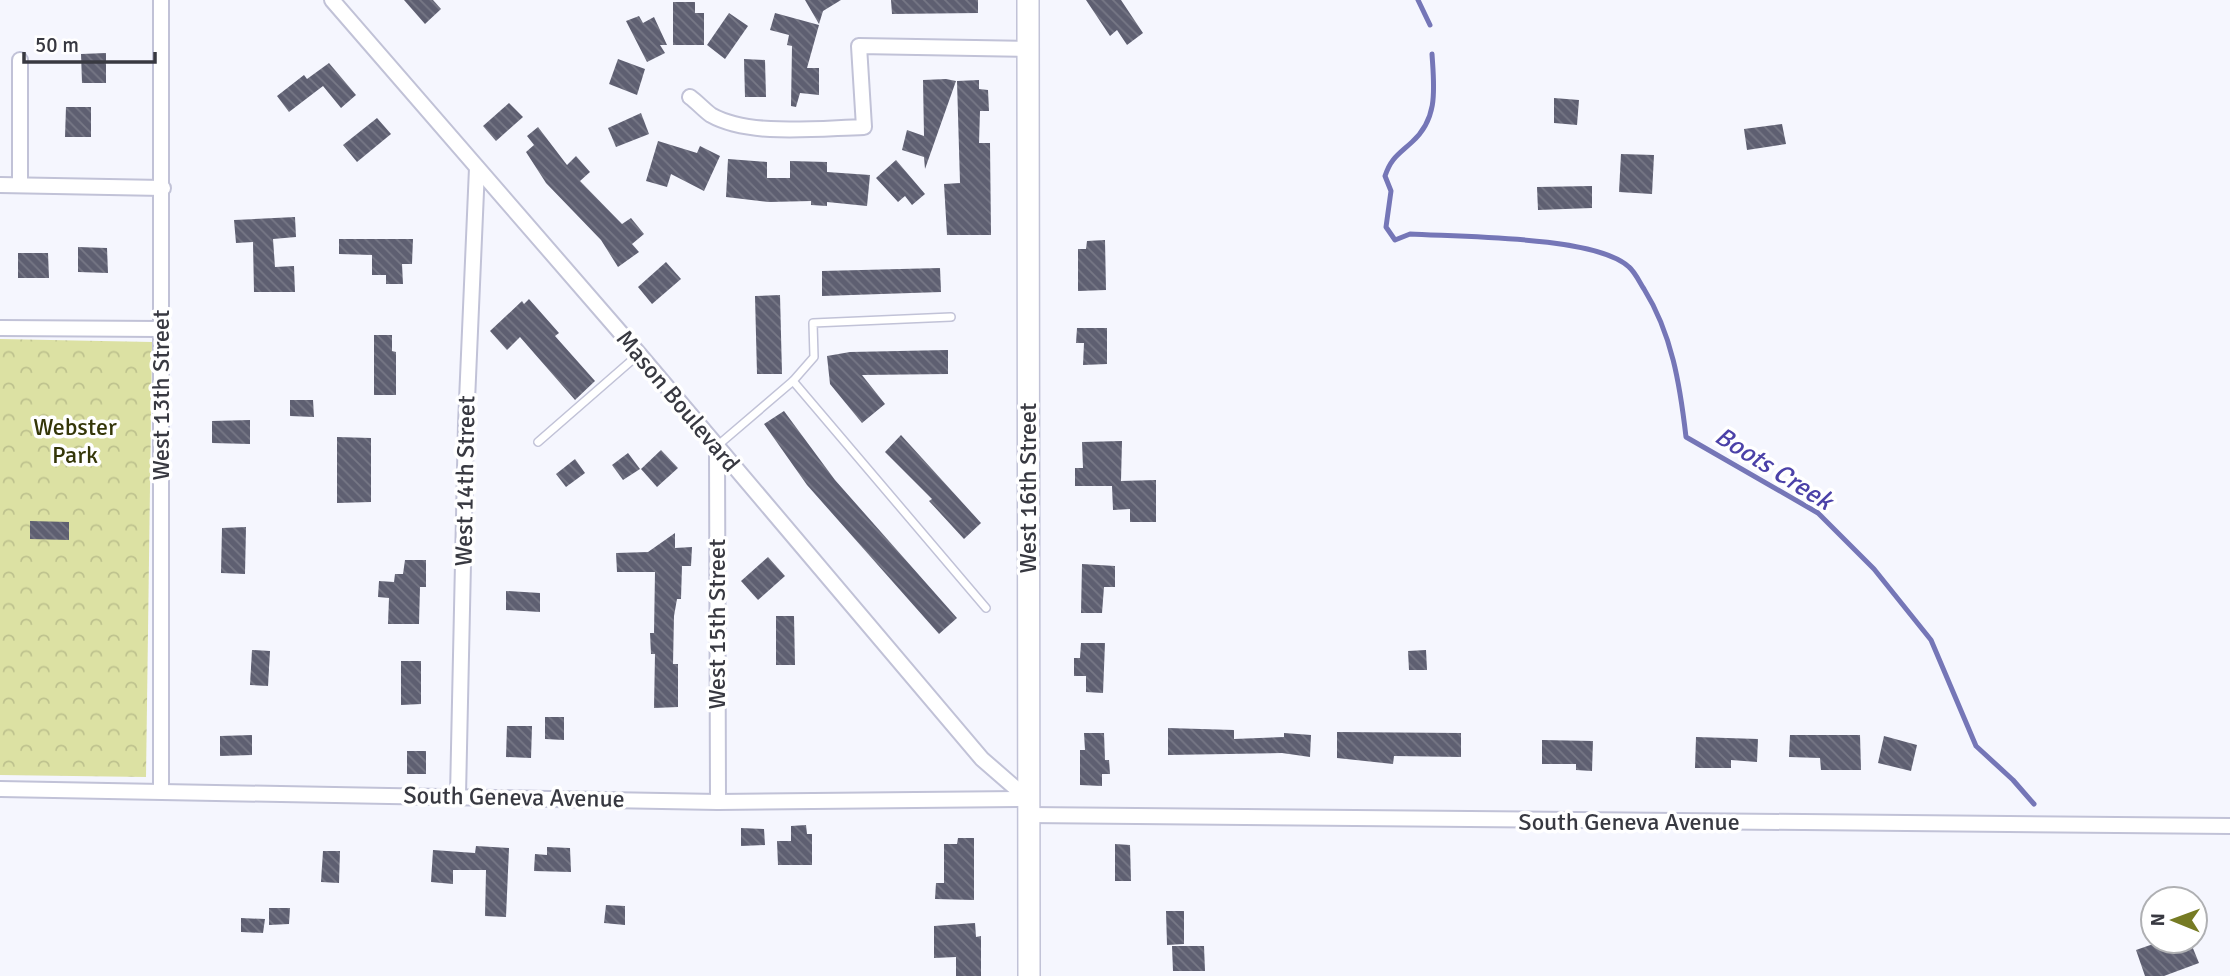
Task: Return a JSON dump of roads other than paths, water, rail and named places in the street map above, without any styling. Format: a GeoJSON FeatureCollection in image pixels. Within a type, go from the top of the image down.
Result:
{"type":"FeatureCollection","features":[{"type":"Feature","properties":{"kind":"street","name":"West 13th Street"},"geometry":{"type":"LineString","coordinates":[[161,0],[161,791]]}},
{"type":"Feature","properties":{"kind":"street","name":"Mason Boulevard"},"geometry":{"type":"LineString","coordinates":[[332,0],[639,355],[982,759],[1028,807]]}},
{"type":"Feature","properties":{"kind":"street","name":"West 16th Street"},"geometry":{"type":"LineString","coordinates":[[1028,0],[1029,976]]}},
{"type":"Feature","properties":{"kind":"street"},"geometry":{"type":"LineString","coordinates":[[690,97],[711,115],[737,124],[777,129],[864,127],[859,46],[1029,49]]}},
{"type":"Feature","properties":{"kind":"street"},"geometry":{"type":"LineString","coordinates":[[20,60],[20,185]]}},
{"type":"Feature","properties":{"kind":"street","name":"West 14th Street"},"geometry":{"type":"LineString","coordinates":[[458,795],[466,424],[477,168]]}},
{"type":"Feature","properties":{"kind":"street"},"geometry":{"type":"LineString","coordinates":[[0,185],[163,188]]}},
{"type":"Feature","properties":{"kind":"street"},"geometry":{"type":"LineString","coordinates":[[0,328],[160,329]]}},
{"type":"Feature","properties":{"kind":"street","name":"West 15th Street"},"geometry":{"type":"LineString","coordinates":[[717,447],[718,802]]}},
{"type":"Feature","properties":{"kind":"street","name":"South Geneva Avenue"},"geometry":{"type":"LineString","coordinates":[[0,789],[2230,826]]}},
{"type":"Feature","properties":{"kind":"lane"},"geometry":{"type":"LineString","coordinates":[[717,447],[793,381],[814,357],[813,323],[951,317]]}},
{"type":"Feature","properties":{"kind":"lane"},"geometry":{"type":"LineString","coordinates":[[538,442],[639,355]]}},
{"type":"Feature","properties":{"kind":"lane"},"geometry":{"type":"LineString","coordinates":[[793,381],[986,608]]}},
{"type":"Feature","properties":{"kind":"waterway","name":"Boots Creek"},"geometry":{"type":"LineString","coordinates":[[1418,0],[1430,25]]}},
{"type":"Feature","properties":{"kind":"waterway","name":"Boots Creek"},"geometry":{"type":"LineString","coordinates":[[1432,54],[1433,101],[1427,123],[1421,133],[1392,161],[1385,176],[1391,191],[1386,227],[1395,240],[1410,234],[1526,240],[1588,249],[1612,257],[1629,267],[1662,324],[1673,360],[1686,437],[1818,513],[1874,569],[1931,640],[1976,746],[2013,780],[2034,804]]}},
{"type":"Feature","properties":{"kind":"park label","name":"Webster Park"},"geometry":{"type":"Point","coordinates":[75,441]}}]}
